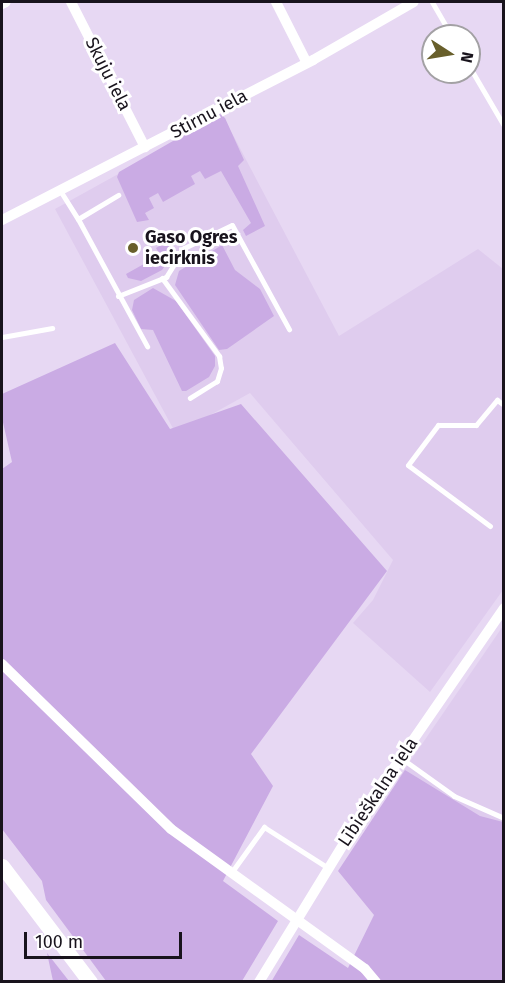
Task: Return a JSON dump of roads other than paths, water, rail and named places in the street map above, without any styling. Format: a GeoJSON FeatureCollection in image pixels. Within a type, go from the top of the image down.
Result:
{"type":"FeatureCollection","features":[{"type":"Feature","properties":{"kind":"main road"},"geometry":{"type":"LineString","coordinates":[[2,866],[90,981]]}},
{"type":"Feature","properties":{"kind":"street"},"geometry":{"type":"LineString","coordinates":[[2,4],[6,2]]}},
{"type":"Feature","properties":{"kind":"street","name":"Skuju iela"},"geometry":{"type":"LineString","coordinates":[[71,2],[145,147]]}},
{"type":"Feature","properties":{"kind":"street"},"geometry":{"type":"LineString","coordinates":[[276,2],[307,63]]}},
{"type":"Feature","properties":{"kind":"street","name":"Stirnu iela"},"geometry":{"type":"LineString","coordinates":[[2,220],[61,192],[307,63],[413,2]]}},
{"type":"Feature","properties":{"kind":"street","name":"Lībieškalna iela"},"geometry":{"type":"LineString","coordinates":[[259,981],[328,868],[504,608]]}},
{"type":"Feature","properties":{"kind":"street"},"geometry":{"type":"LineString","coordinates":[[2,664],[171,829],[365,969],[376,981]]}},
{"type":"Feature","properties":{"kind":"lane"},"geometry":{"type":"LineString","coordinates":[[432,2],[445,24]]}},
{"type":"Feature","properties":{"kind":"lane"},"geometry":{"type":"LineString","coordinates":[[480,84],[504,126]]}},
{"type":"Feature","properties":{"kind":"lane"},"geometry":{"type":"LineString","coordinates":[[61,192],[147,346]]}},
{"type":"Feature","properties":{"kind":"lane"},"geometry":{"type":"LineString","coordinates":[[78,219],[118,195]]}},
{"type":"Feature","properties":{"kind":"lane"},"geometry":{"type":"LineString","coordinates":[[118,296],[162,278],[184,248],[232,225],[289,329]]}},
{"type":"Feature","properties":{"kind":"lane"},"geometry":{"type":"LineString","coordinates":[[162,278],[219,356],[221,368],[218,381],[190,398]]}},
{"type":"Feature","properties":{"kind":"lane"},"geometry":{"type":"LineString","coordinates":[[2,337],[52,328]]}},
{"type":"Feature","properties":{"kind":"lane"},"geometry":{"type":"LineString","coordinates":[[490,526],[408,465],[438,425],[476,424],[497,400],[504,405]]}},
{"type":"Feature","properties":{"kind":"lane"},"geometry":{"type":"LineString","coordinates":[[401,758],[454,796],[504,818]]}},
{"type":"Feature","properties":{"kind":"lane"},"geometry":{"type":"LineString","coordinates":[[231,873],[264,827],[328,868]]}},
{"type":"Feature","properties":{"kind":"place","name":"Gaso Ogres iecirknis"},"geometry":{"type":"Point","coordinates":[133,248]}}]}
